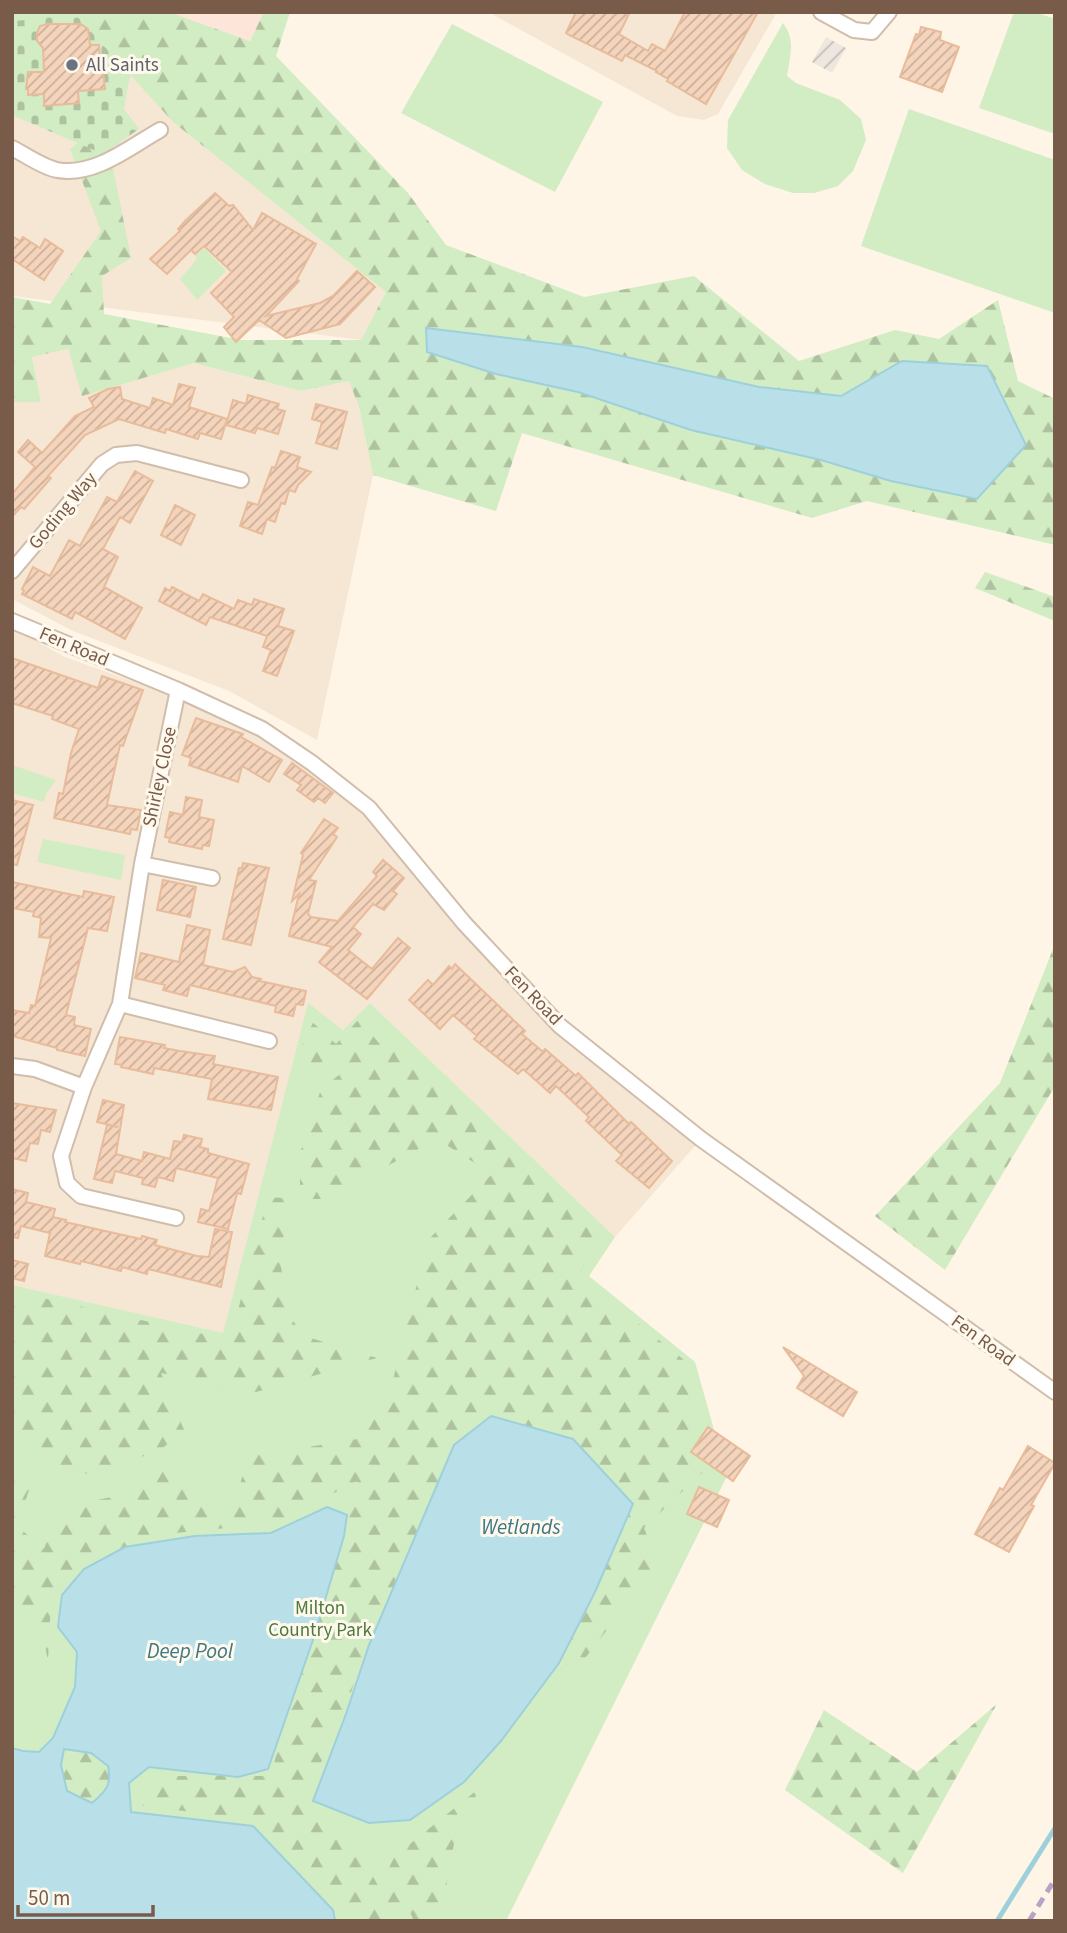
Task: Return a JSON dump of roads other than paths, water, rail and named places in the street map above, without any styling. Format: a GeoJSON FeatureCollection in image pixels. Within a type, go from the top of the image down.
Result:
{"type":"FeatureCollection","features":[{"type":"Feature","properties":{"kind":"street"},"geometry":{"type":"LineString","coordinates":[[821,12],[854,30],[872,32],[889,12]]}},
{"type":"Feature","properties":{"kind":"street"},"geometry":{"type":"LineString","coordinates":[[12,148],[58,170],[86,169],[105,162],[160,130]]}},
{"type":"Feature","properties":{"kind":"street","name":"Goding Way"},"geometry":{"type":"LineString","coordinates":[[12,571],[102,464],[116,455],[137,453],[241,480]]}},
{"type":"Feature","properties":{"kind":"street","name":"Fen Road"},"geometry":{"type":"LineString","coordinates":[[12,621],[178,690],[262,729],[312,763],[369,808],[464,923],[560,1026],[701,1139],[1055,1392]]}},
{"type":"Feature","properties":{"kind":"street","name":"Shirley Close"},"geometry":{"type":"LineString","coordinates":[[176,1218],[80,1196],[67,1182],[61,1156],[84,1087],[120,1004],[142,864],[178,690]]}},
{"type":"Feature","properties":{"kind":"street"},"geometry":{"type":"LineString","coordinates":[[142,864],[212,878]]}},
{"type":"Feature","properties":{"kind":"street"},"geometry":{"type":"LineString","coordinates":[[120,1004],[269,1041]]}},
{"type":"Feature","properties":{"kind":"street"},"geometry":{"type":"LineString","coordinates":[[12,1066],[35,1069],[84,1087]]}},
{"type":"Feature","properties":{"kind":"water"},"geometry":{"type":"Polygon","coordinates":[[[426,328],[582,347],[759,387],[841,396],[902,361],[987,366],[1026,445],[977,499],[891,481],[821,460],[691,430],[578,392],[496,374],[427,352],[426,328]]]}},
{"type":"Feature","properties":{"kind":"water","name":"Wetlands"},"geometry":{"type":"Polygon","coordinates":[[[491,1416],[573,1439],[633,1504],[595,1592],[559,1663],[501,1741],[464,1782],[410,1820],[369,1823],[313,1801],[369,1645],[454,1445],[491,1416]]]}},
{"type":"Feature","properties":{"kind":"water","name":"Deep Pool"},"geometry":{"type":"Polygon","coordinates":[[[327,1507],[347,1515],[344,1536],[314,1637],[268,1769],[238,1777],[149,1767],[129,1783],[131,1812],[253,1826],[333,1910],[335,1921],[12,1921],[12,1748],[39,1752],[53,1738],[75,1687],[77,1652],[58,1627],[62,1595],[84,1569],[125,1547],[195,1536],[271,1533],[327,1507]],[[64,1749],[61,1765],[67,1791],[92,1803],[104,1791],[109,1778],[108,1766],[91,1753],[64,1749]]]}},
{"type":"Feature","properties":{"kind":"waterway"},"geometry":{"type":"LineString","coordinates":[[997,1921],[1055,1828]]}},
{"type":"Feature","properties":{"kind":"railway"},"geometry":{"type":"LineString","coordinates":[[1029,1921],[1055,1879]]}},
{"type":"Feature","properties":{"kind":"place","name":"All Saints"},"geometry":{"type":"Point","coordinates":[72,65]}},
{"type":"Feature","properties":{"kind":"park label","name":"Milton Country Park"},"geometry":{"type":"Point","coordinates":[320,1619]}}]}
